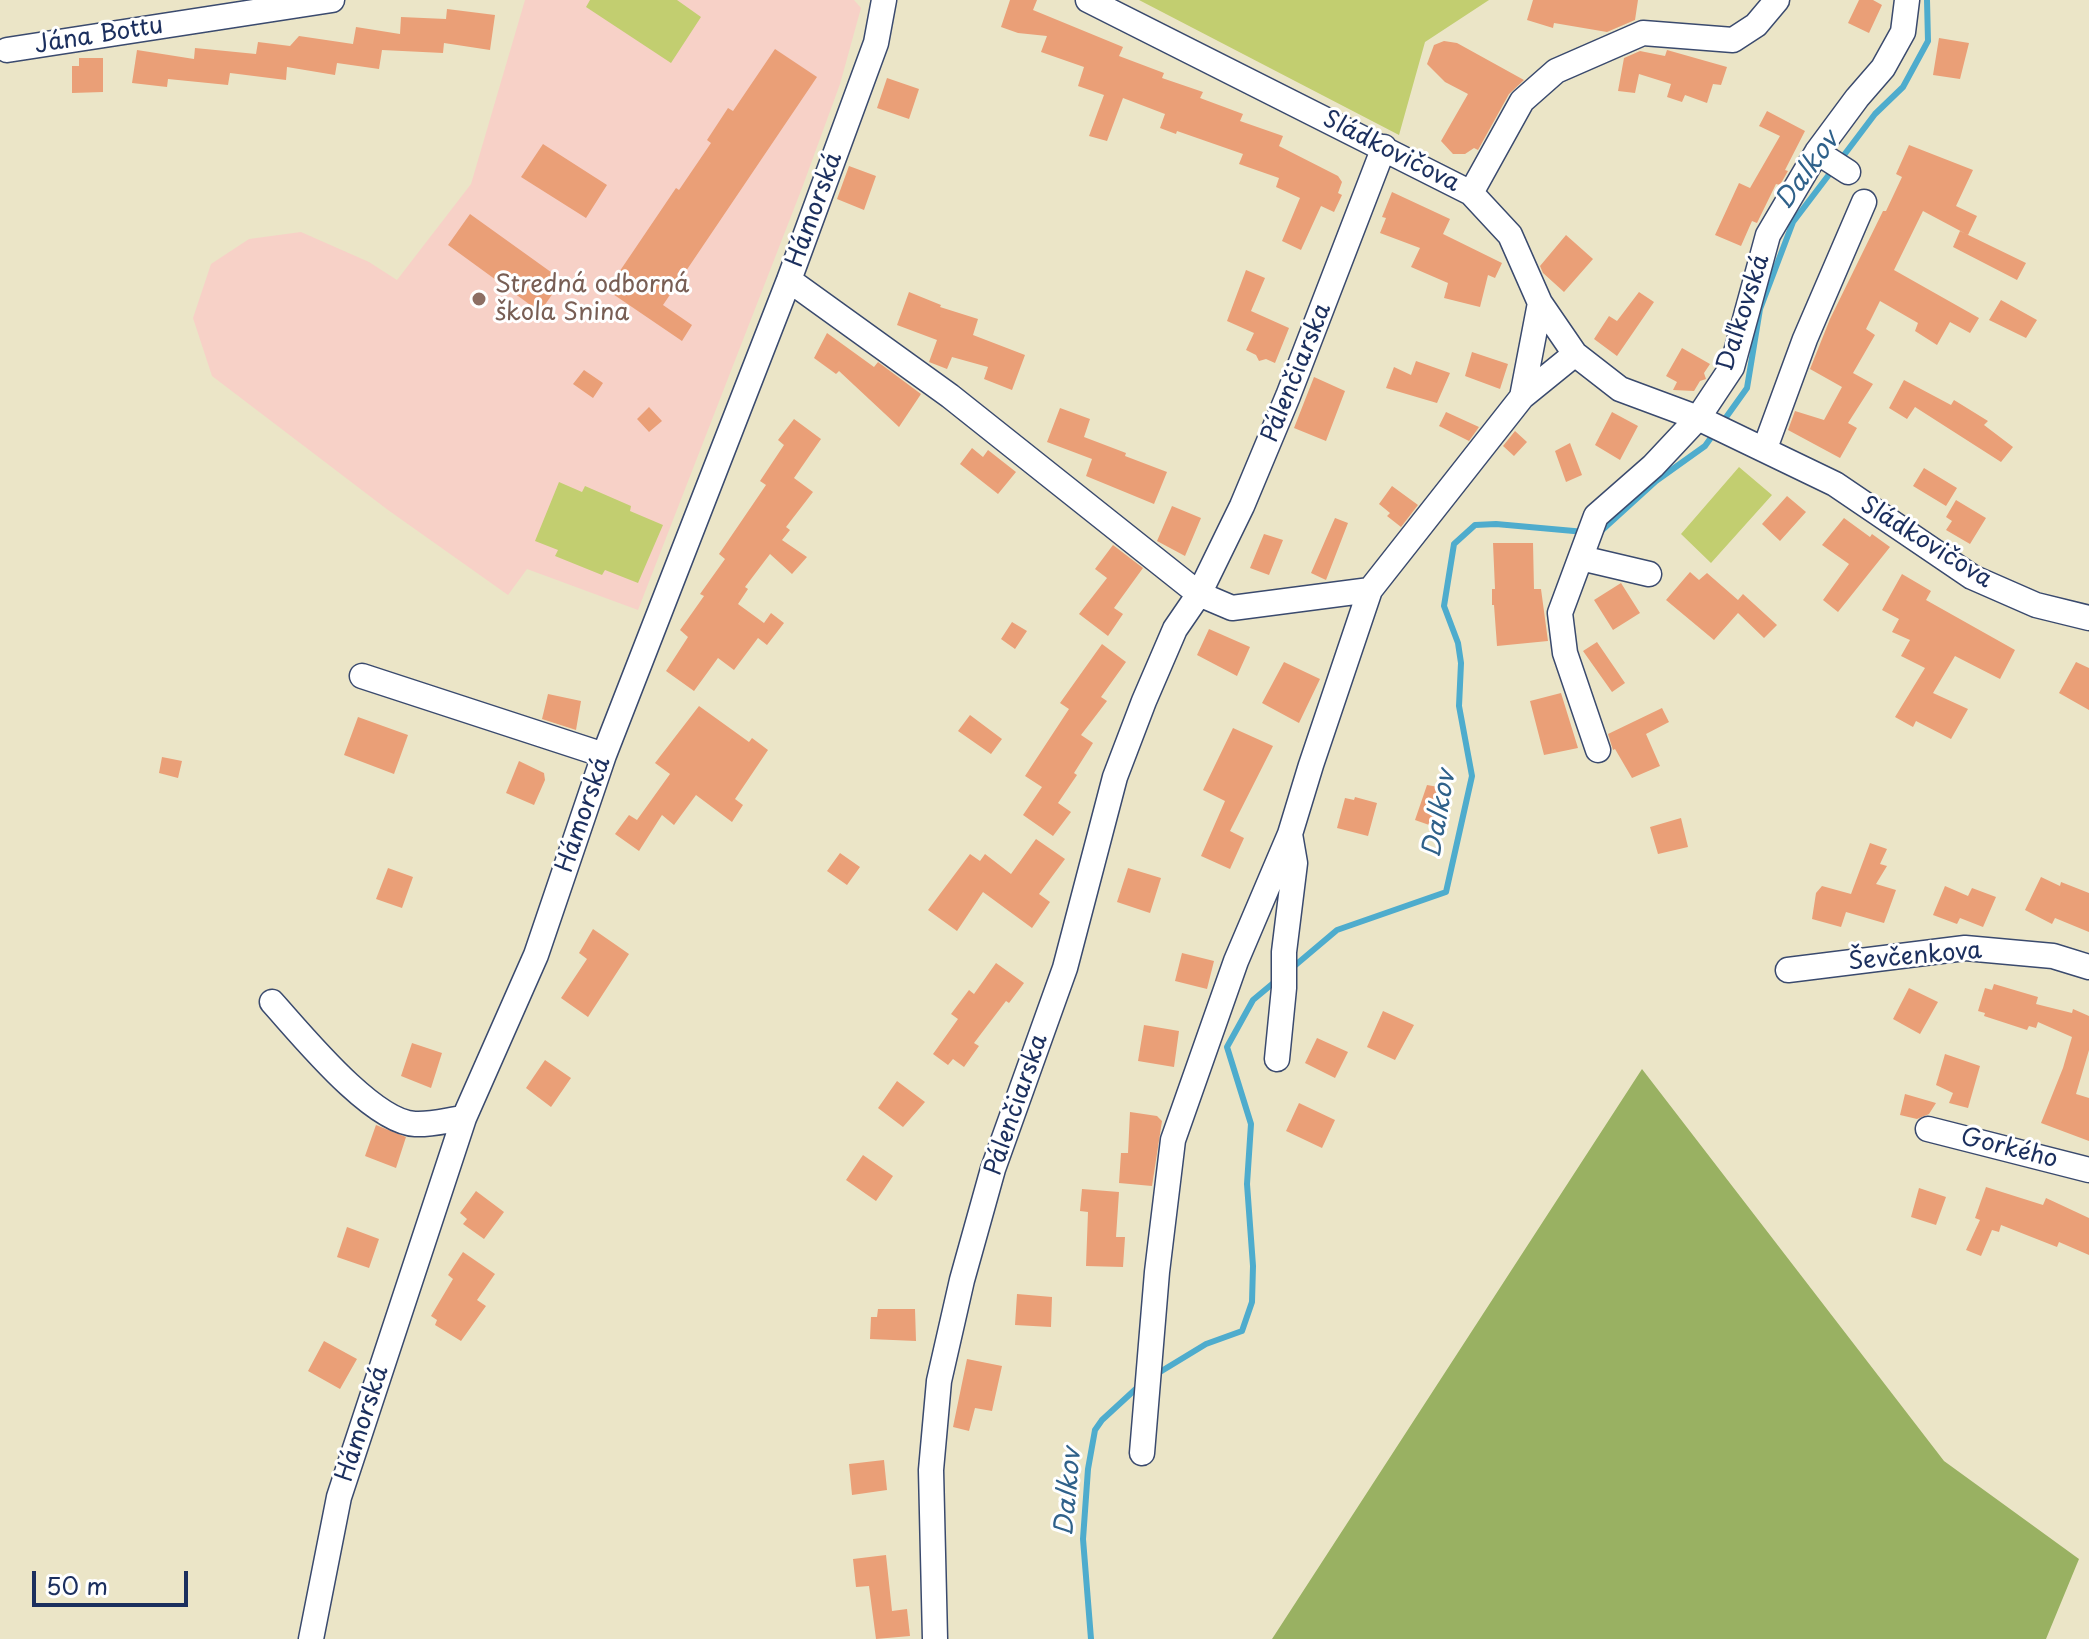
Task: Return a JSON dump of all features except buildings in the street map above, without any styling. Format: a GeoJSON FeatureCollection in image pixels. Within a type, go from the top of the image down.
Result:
{"type":"FeatureCollection","features":[{"type":"Feature","properties":{"kind":"street","name":"Jána Bottu"},"geometry":{"type":"LineString","coordinates":[[7,50],[332,0]]}},
{"type":"Feature","properties":{"kind":"street","name":"Hámorská"},"geometry":{"type":"LineString","coordinates":[[311,1639],[339,1497],[464,1118],[536,955],[604,755],[789,280],[876,43],[884,0]]}},
{"type":"Feature","properties":{"kind":"street","name":"Sládkovičova"},"geometry":{"type":"LineString","coordinates":[[1088,0],[1471,193],[1510,235],[1540,303],[1575,354],[1620,389],[1711,424],[1835,484],[1972,577],[2036,605],[2089,618]]}},
{"type":"Feature","properties":{"kind":"street"},"geometry":{"type":"LineString","coordinates":[[1471,193],[1522,101],[1556,71],[1643,33],[1733,40],[1756,25],[1777,0]]}},
{"type":"Feature","properties":{"kind":"street","name":"Daľkovská"},"geometry":{"type":"LineString","coordinates":[[1598,750],[1565,653],[1560,613],[1596,516],[1653,466],[1711,424],[1732,367],[1768,235],[1831,161],[1857,98],[1883,68],[1903,32],[1907,0]]}},
{"type":"Feature","properties":{"kind":"street","name":"Pálenčiarska"},"geometry":{"type":"LineString","coordinates":[[935,1639],[931,1470],[939,1381],[962,1280],[993,1169],[1065,968],[1115,777],[1175,629],[1199,594],[1242,506],[1384,147]]}},
{"type":"Feature","properties":{"kind":"street"},"geometry":{"type":"LineString","coordinates":[[1765,448],[1805,339],[1864,202]]}},
{"type":"Feature","properties":{"kind":"street"},"geometry":{"type":"LineString","coordinates":[[789,280],[950,396],[1199,594],[1232,608],[1370,590]]}},
{"type":"Feature","properties":{"kind":"street"},"geometry":{"type":"LineString","coordinates":[[1522,397],[1540,303]]}},
{"type":"Feature","properties":{"kind":"street"},"geometry":{"type":"LineString","coordinates":[[1142,1453],[1157,1272],[1173,1140],[1236,961],[1290,834],[1370,590],[1522,397],[1575,354]]}},
{"type":"Feature","properties":{"kind":"street"},"geometry":{"type":"LineString","coordinates":[[1584,551],[1649,574]]}},
{"type":"Feature","properties":{"kind":"street"},"geometry":{"type":"LineString","coordinates":[[362,676],[604,755]]}},
{"type":"Feature","properties":{"kind":"street"},"geometry":{"type":"LineString","coordinates":[[1277,1059],[1284,952],[1295,863],[1290,834]]}},
{"type":"Feature","properties":{"kind":"street","name":"Ševčenkova"},"geometry":{"type":"LineString","coordinates":[[1788,970],[1965,948],[2053,956],[2089,967]]}},
{"type":"Feature","properties":{"kind":"street"},"geometry":{"type":"LineString","coordinates":[[272,1002],[334,1069],[379,1110],[413,1124],[464,1118]]}},
{"type":"Feature","properties":{"kind":"street","name":"Gorkého"},"geometry":{"type":"LineString","coordinates":[[1928,1129],[2089,1170]]}},
{"type":"Feature","properties":{"kind":"shaded area","name":"Stredná odborná škola Snina"},"geometry":{"type":"Polygon","coordinates":[[[525,0],[854,0],[861,8],[840,84],[802,188],[638,610],[527,569],[508,595],[388,510],[212,376],[193,318],[211,264],[249,239],[301,232],[369,262],[397,280],[471,184],[525,0]]]}},
{"type":"Feature","properties":{"kind":"green space"},"geometry":{"type":"Polygon","coordinates":[[[590,0],[677,0],[701,17],[671,63],[586,7],[590,0]]]}},
{"type":"Feature","properties":{"kind":"green space"},"geometry":{"type":"Polygon","coordinates":[[[1139,0],[1489,0],[1425,42],[1399,135],[1139,0]]]}},
{"type":"Feature","properties":{"kind":"green space"},"geometry":{"type":"Polygon","coordinates":[[[1739,467],[1772,495],[1711,563],[1681,534],[1739,467]]]}},
{"type":"Feature","properties":{"kind":"green space"},"geometry":{"type":"Polygon","coordinates":[[[559,482],[582,492],[585,486],[631,506],[630,511],[663,525],[638,583],[605,570],[602,575],[555,556],[558,550],[535,541],[559,482]]]}},
{"type":"Feature","properties":{"kind":"green space"},"geometry":{"type":"Polygon","coordinates":[[[1642,1069],[1944,1461],[2079,1559],[2046,1639],[1272,1639],[1642,1069]]]}},
{"type":"Feature","properties":{"kind":"waterway","name":"Dalkov"},"geometry":{"type":"LineString","coordinates":[[1841,159],[1875,114],[1903,87],[1928,41],[1927,0]]}},
{"type":"Feature","properties":{"kind":"waterway","name":"Dalkov"},"geometry":{"type":"LineString","coordinates":[[1722,423],[1747,388],[1760,309],[1793,222],[1834,168]]}},
{"type":"Feature","properties":{"kind":"waterway","name":"Dalkov"},"geometry":{"type":"LineString","coordinates":[[1600,532],[1656,481],[1705,446],[1715,432]]}},
{"type":"Feature","properties":{"kind":"waterway","name":"Dalkov"},"geometry":{"type":"LineString","coordinates":[[1292,968],[1337,930],[1446,892],[1472,776],[1459,706],[1461,663],[1458,643],[1444,606],[1454,544],[1475,525],[1585,532]]}},
{"type":"Feature","properties":{"kind":"waterway","name":"Dalkov"},"geometry":{"type":"LineString","coordinates":[[1155,1375],[1206,1344],[1242,1331],[1252,1302],[1253,1266],[1247,1184],[1251,1124],[1227,1047],[1253,1000],[1277,980]]}},
{"type":"Feature","properties":{"kind":"waterway","name":"Dalkov"},"geometry":{"type":"LineString","coordinates":[[1091,1639],[1083,1539],[1088,1469],[1095,1430],[1139,1386]]}},
{"type":"Feature","properties":{"kind":"place","name":"Stredná odborná škola Snina"},"geometry":{"type":"Point","coordinates":[479,299]}}]}
